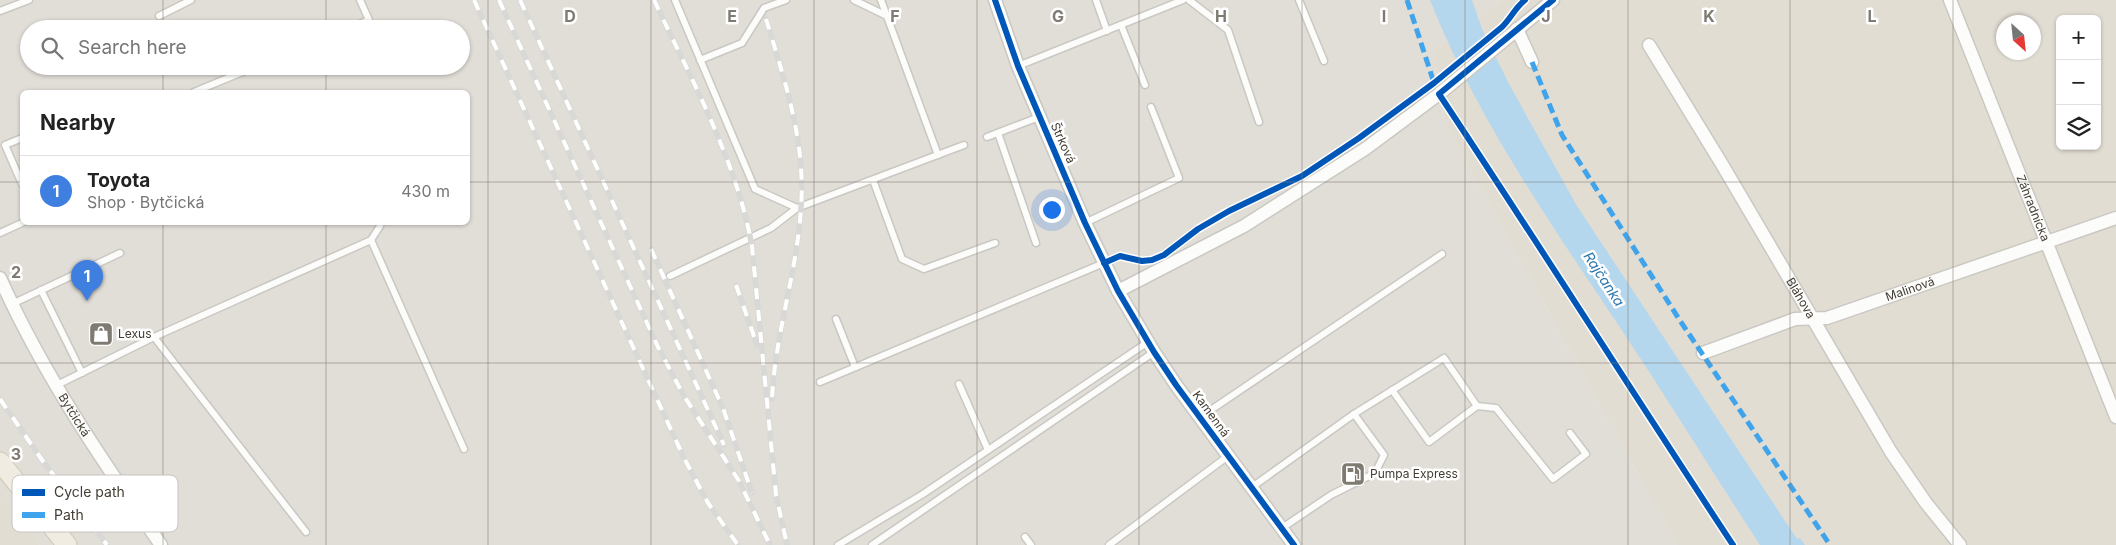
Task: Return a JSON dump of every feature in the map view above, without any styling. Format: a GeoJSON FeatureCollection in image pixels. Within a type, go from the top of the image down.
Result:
{"type":"FeatureCollection","features":[{"type":"Feature","properties":{"kind":"main road"},"geometry":{"type":"LineString","coordinates":[[0,462],[12,477]]}},
{"type":"Feature","properties":{"kind":"main road"},"geometry":{"type":"LineString","coordinates":[[56,532],[66,545]]}},
{"type":"Feature","properties":{"kind":"street","name":"Štrková"},"geometry":{"type":"LineString","coordinates":[[995,0],[1018,66],[1039,117],[1104,264],[1118,291]]}},
{"type":"Feature","properties":{"kind":"street"},"geometry":{"type":"LineString","coordinates":[[1118,291],[1244,226],[1380,138],[1447,87],[1553,0]]}},
{"type":"Feature","properties":{"kind":"street","name":"Záhradnícka"},"geometry":{"type":"LineString","coordinates":[[1950,0],[2116,417]]}},
{"type":"Feature","properties":{"kind":"street"},"geometry":{"type":"LineString","coordinates":[[1517,29],[1532,62]]}},
{"type":"Feature","properties":{"kind":"street","name":"Bláhova"},"geometry":{"type":"LineString","coordinates":[[1649,45],[1723,166],[1891,452],[1926,503],[1960,545]]}},
{"type":"Feature","properties":{"kind":"street","name":"Malinová"},"geometry":{"type":"LineString","coordinates":[[1703,354],[1795,319],[1827,318],[2116,218]]}},
{"type":"Feature","properties":{"kind":"street","name":"Bytčická"},"geometry":{"type":"LineString","coordinates":[[0,278],[32,346],[113,475]]}},
{"type":"Feature","properties":{"kind":"street","name":"Kamenná"},"geometry":{"type":"LineString","coordinates":[[1118,291],[1151,347],[1199,418],[1294,545]]}},
{"type":"Feature","properties":{"kind":"street","name":"Bytčická"},"geometry":{"type":"LineString","coordinates":[[152,532],[161,545]]}},
{"type":"Feature","properties":{"kind":"lane"},"geometry":{"type":"LineString","coordinates":[[0,11],[29,0]]}},
{"type":"Feature","properties":{"kind":"lane"},"geometry":{"type":"LineString","coordinates":[[159,16],[191,0]]}},
{"type":"Feature","properties":{"kind":"lane"},"geometry":{"type":"LineString","coordinates":[[360,0],[368,20]]}},
{"type":"Feature","properties":{"kind":"lane"},"geometry":{"type":"LineString","coordinates":[[675,0],[755,189],[797,208]]}},
{"type":"Feature","properties":{"kind":"lane"},"geometry":{"type":"LineString","coordinates":[[700,60],[742,43],[764,8],[786,0]]}},
{"type":"Feature","properties":{"kind":"lane"},"geometry":{"type":"LineString","coordinates":[[854,0],[887,16]]}},
{"type":"Feature","properties":{"kind":"lane"},"geometry":{"type":"LineString","coordinates":[[881,0],[938,155]]}},
{"type":"Feature","properties":{"kind":"lane"},"geometry":{"type":"LineString","coordinates":[[1096,0],[1107,31]]}},
{"type":"Feature","properties":{"kind":"lane"},"geometry":{"type":"LineString","coordinates":[[1018,66],[1183,0]]}},
{"type":"Feature","properties":{"kind":"lane"},"geometry":{"type":"LineString","coordinates":[[1189,0],[1228,30],[1259,122]]}},
{"type":"Feature","properties":{"kind":"lane"},"geometry":{"type":"LineString","coordinates":[[1299,0],[1324,60]]}},
{"type":"Feature","properties":{"kind":"lane"},"geometry":{"type":"LineString","coordinates":[[1121,25],[1145,85]]}},
{"type":"Feature","properties":{"kind":"lane"},"geometry":{"type":"LineString","coordinates":[[199,90],[235,75]]}},
{"type":"Feature","properties":{"kind":"lane"},"geometry":{"type":"LineString","coordinates":[[1086,222],[1179,178],[1151,107]]}},
{"type":"Feature","properties":{"kind":"lane"},"geometry":{"type":"LineString","coordinates":[[987,137],[1039,117]]}},
{"type":"Feature","properties":{"kind":"lane"},"geometry":{"type":"LineString","coordinates":[[998,133],[1036,243]]}},
{"type":"Feature","properties":{"kind":"lane"},"geometry":{"type":"LineString","coordinates":[[20,139],[5,145],[20,179]]}},
{"type":"Feature","properties":{"kind":"lane"},"geometry":{"type":"LineString","coordinates":[[670,276],[771,228],[797,208],[964,146]]}},
{"type":"Feature","properties":{"kind":"lane"},"geometry":{"type":"LineString","coordinates":[[873,180],[902,259],[924,269],[995,243]]}},
{"type":"Feature","properties":{"kind":"lane"},"geometry":{"type":"LineString","coordinates":[[0,233],[20,224]]}},
{"type":"Feature","properties":{"kind":"lane"},"geometry":{"type":"LineString","coordinates":[[56,386],[154,337],[371,240],[380,225]]}},
{"type":"Feature","properties":{"kind":"lane"},"geometry":{"type":"LineString","coordinates":[[371,240],[464,449]]}},
{"type":"Feature","properties":{"kind":"lane"},"geometry":{"type":"LineString","coordinates":[[12,304],[120,253]]}},
{"type":"Feature","properties":{"kind":"lane"},"geometry":{"type":"LineString","coordinates":[[1199,418],[1442,254]]}},
{"type":"Feature","properties":{"kind":"lane"},"geometry":{"type":"LineString","coordinates":[[820,382],[1104,264]]}},
{"type":"Feature","properties":{"kind":"lane"},"geometry":{"type":"LineString","coordinates":[[41,290],[82,372]]}},
{"type":"Feature","properties":{"kind":"lane"},"geometry":{"type":"LineString","coordinates":[[836,319],[855,367]]}},
{"type":"Feature","properties":{"kind":"lane"},"geometry":{"type":"LineString","coordinates":[[154,337],[306,532]]}},
{"type":"Feature","properties":{"kind":"lane"},"geometry":{"type":"LineString","coordinates":[[838,545],[923,494],[988,450],[1151,347]]}},
{"type":"Feature","properties":{"kind":"lane"},"geometry":{"type":"LineString","coordinates":[[872,545],[1151,347]]}},
{"type":"Feature","properties":{"kind":"lane"},"geometry":{"type":"LineString","coordinates":[[1252,487],[1354,414],[1444,358],[1477,406]]}},
{"type":"Feature","properties":{"kind":"lane"},"geometry":{"type":"LineString","coordinates":[[959,384],[988,450]]}},
{"type":"Feature","properties":{"kind":"lane"},"geometry":{"type":"LineString","coordinates":[[1392,390],[1430,442],[1477,406],[1496,408],[1553,479],[1586,454],[1570,433]]}},
{"type":"Feature","properties":{"kind":"lane"},"geometry":{"type":"LineString","coordinates":[[1282,528],[1331,495],[1375,473],[1384,455],[1354,414]]}},
{"type":"Feature","properties":{"kind":"lane"},"geometry":{"type":"LineString","coordinates":[[1109,545],[1228,456]]}},
{"type":"Feature","properties":{"kind":"lane"},"geometry":{"type":"LineString","coordinates":[[1025,537],[1031,545]]}},
{"type":"Feature","properties":{"kind":"shaded area"},"geometry":{"type":"Polygon","coordinates":[[[0,0],[1501,0],[1433,52],[1444,122],[1677,545],[40,545],[31,532],[178,532],[178,475],[12,475],[12,505],[0,488],[0,0]]]}},
{"type":"Feature","properties":{"kind":"shaded area"},"geometry":{"type":"Polygon","coordinates":[[[1501,0],[2116,0],[2116,545],[1677,545],[1444,122],[1433,52],[1501,0]]]}},
{"type":"Feature","properties":{"kind":"shaded area"},"geometry":{"type":"Polygon","coordinates":[[[0,488],[12,505],[12,532],[31,532],[40,545],[0,545],[0,488]]]}},
{"type":"Feature","properties":{"kind":"water","name":"Rajčanka"},"geometry":{"type":"Polygon","coordinates":[[[1430,0],[1472,0],[1482,29],[1509,84],[1577,206],[1797,539],[1800,538],[1805,545],[1760,545],[1517,170],[1470,87],[1430,0]]]}},
{"type":"Feature","properties":{"kind":"railway"},"geometry":{"type":"LineString","coordinates":[[474,0],[684,458],[708,503],[738,545]]}},
{"type":"Feature","properties":{"kind":"railway"},"geometry":{"type":"LineString","coordinates":[[499,0],[658,347],[684,396],[739,481],[770,545]]}},
{"type":"Feature","properties":{"kind":"railway"},"geometry":{"type":"LineString","coordinates":[[520,0],[724,445]]}},
{"type":"Feature","properties":{"kind":"railway"},"geometry":{"type":"LineString","coordinates":[[654,0],[711,120],[724,151],[745,214],[752,246],[776,495],[787,545]]}},
{"type":"Feature","properties":{"kind":"railway"},"geometry":{"type":"LineString","coordinates":[[766,19],[787,89],[797,136],[802,184],[799,232],[777,351],[772,399]]}},
{"type":"Feature","properties":{"kind":"railway"},"geometry":{"type":"LineString","coordinates":[[651,249],[723,408],[752,493]]}},
{"type":"Feature","properties":{"kind":"railway"},"geometry":{"type":"LineString","coordinates":[[736,285],[757,345]]}},
{"type":"Feature","properties":{"kind":"railway"},"geometry":{"type":"LineString","coordinates":[[0,399],[53,475]]}},
{"type":"Feature","properties":{"kind":"railway"},"geometry":{"type":"LineString","coordinates":[[97,532],[107,545]]}},
{"type":"Feature","properties":{"kind":"marked path"},"geometry":{"type":"LineString","coordinates":[[1407,0],[1435,86]]}},
{"type":"Feature","properties":{"kind":"marked path"},"geometry":{"type":"LineString","coordinates":[[1532,62],[1562,135],[1679,319],[1830,545]]}},
{"type":"Feature","properties":{"kind":"cycle path"},"geometry":{"type":"LineString","coordinates":[[995,0],[1018,66],[1085,223],[1118,291],[1176,385],[1294,545]]}},
{"type":"Feature","properties":{"kind":"cycle path"},"geometry":{"type":"LineString","coordinates":[[1104,263],[1120,256],[1142,261],[1152,260],[1164,255],[1198,229],[1229,211],[1302,176],[1359,138],[1434,83],[1502,27],[1525,0]]}},
{"type":"Feature","properties":{"kind":"cycle path"},"geometry":{"type":"LineString","coordinates":[[1553,0],[1439,94],[1733,545]]}},
{"type":"Feature","properties":{"kind":"place","name":"Toyota"},"geometry":{"type":"Point","coordinates":[87,301]}},
{"type":"Feature","properties":{"kind":"place","name":"Lexus"},"geometry":{"type":"Point","coordinates":[101,334]}},
{"type":"Feature","properties":{"kind":"place","name":"Pumpa Express"},"geometry":{"type":"Point","coordinates":[1353,474]}}]}
